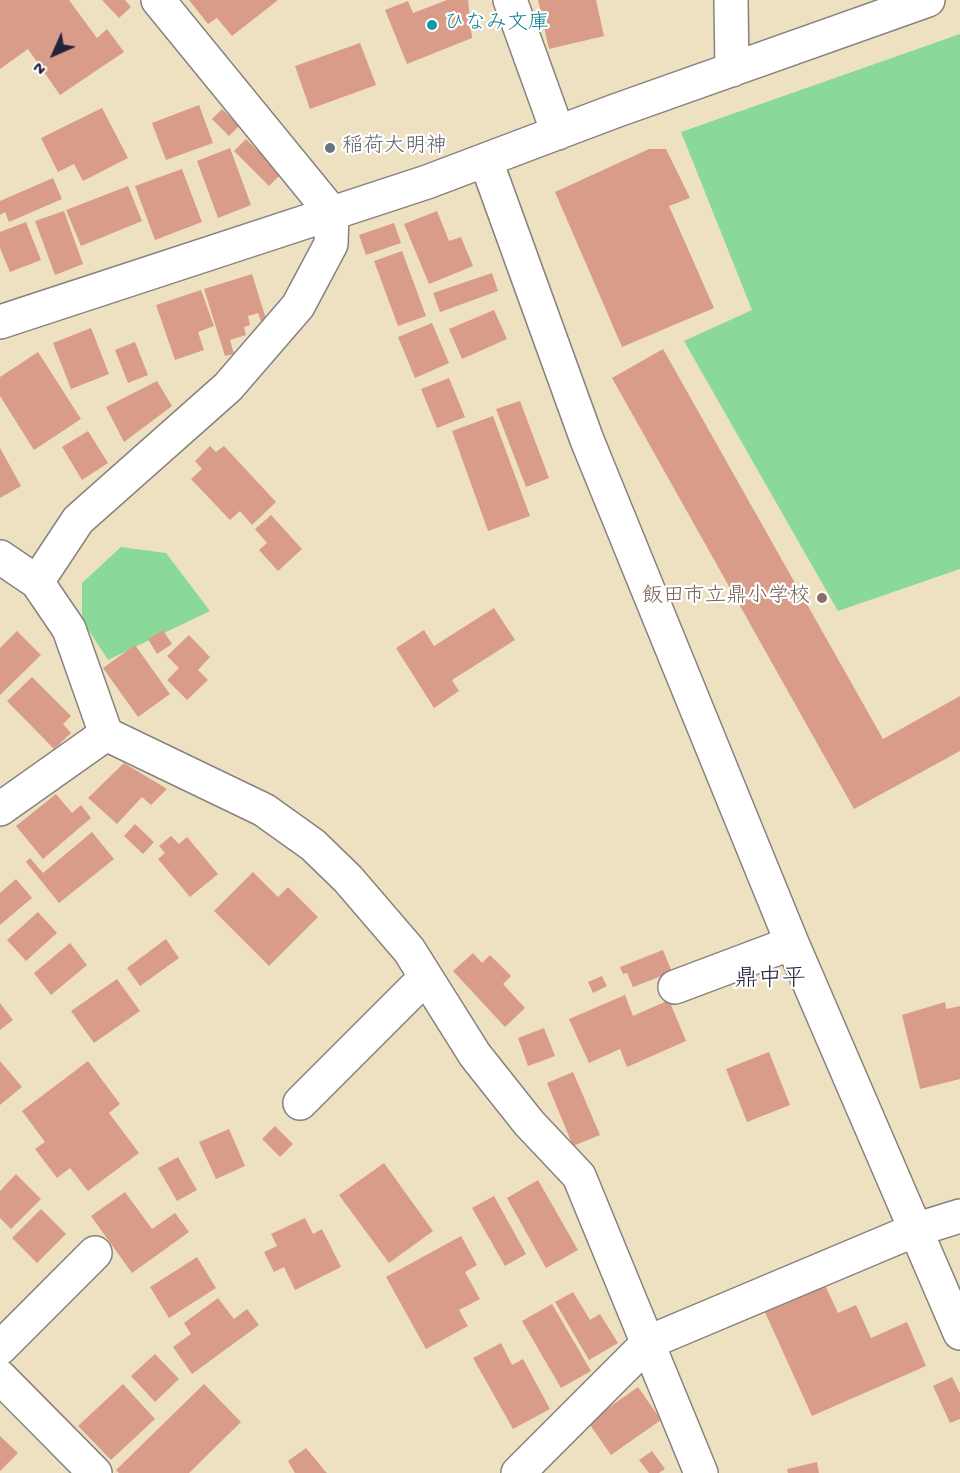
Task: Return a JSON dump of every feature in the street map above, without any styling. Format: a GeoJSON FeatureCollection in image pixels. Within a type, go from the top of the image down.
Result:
{"type":"FeatureCollection","features":[{"type":"Feature","properties":{"kind":"street"},"geometry":{"type":"LineString","coordinates":[[37,582],[78,520],[228,387],[298,306],[331,244],[332,213],[158,0]]}},
{"type":"Feature","properties":{"kind":"street"},"geometry":{"type":"LineString","coordinates":[[510,0],[558,133]]}},
{"type":"Feature","properties":{"kind":"street"},"geometry":{"type":"LineString","coordinates":[[731,0],[732,70]]}},
{"type":"Feature","properties":{"kind":"street"},"geometry":{"type":"LineString","coordinates":[[0,322],[486,161],[928,0]]}},
{"type":"Feature","properties":{"kind":"street"},"geometry":{"type":"LineString","coordinates":[[486,161],[587,440],[792,943],[960,1333]]}},
{"type":"Feature","properties":{"kind":"street"},"geometry":{"type":"LineString","coordinates":[[0,557],[37,582],[69,628],[106,734],[264,810],[313,845],[348,879],[409,950],[474,1055],[529,1123],[579,1176],[701,1473]]}},
{"type":"Feature","properties":{"kind":"street"},"geometry":{"type":"LineString","coordinates":[[0,809],[106,734]]}},
{"type":"Feature","properties":{"kind":"street"},"geometry":{"type":"LineString","coordinates":[[675,987],[792,943]]}},
{"type":"Feature","properties":{"kind":"street"},"geometry":{"type":"LineString","coordinates":[[300,1103],[425,978]]}},
{"type":"Feature","properties":{"kind":"street"},"geometry":{"type":"LineString","coordinates":[[518,1473],[649,1342],[915,1230],[960,1216]]}},
{"type":"Feature","properties":{"kind":"street"},"geometry":{"type":"LineString","coordinates":[[0,1348],[95,1253]]}},
{"type":"Feature","properties":{"kind":"street"},"geometry":{"type":"LineString","coordinates":[[0,1377],[95,1473]]}},
{"type":"Feature","properties":{"kind":"green space"},"geometry":{"type":"Polygon","coordinates":[[[960,34],[960,569],[838,611],[684,341],[752,310],[681,132],[960,34]]]}},
{"type":"Feature","properties":{"kind":"green space"},"geometry":{"type":"Polygon","coordinates":[[[121,547],[166,553],[210,611],[108,660],[82,620],[82,583],[121,547]]]}},
{"type":"Feature","properties":{"kind":"building"},"geometry":{"type":"Polygon","coordinates":[[[0,0],[69,0],[97,38],[107,29],[124,52],[60,95],[28,49],[0,69],[0,0]]]}},
{"type":"Feature","properties":{"kind":"building"},"geometry":{"type":"Polygon","coordinates":[[[102,0],[125,0],[131,7],[119,18],[102,0]]]}},
{"type":"Feature","properties":{"kind":"building"},"geometry":{"type":"Polygon","coordinates":[[[189,0],[278,0],[232,36],[217,18],[208,24],[189,0]]]}},
{"type":"Feature","properties":{"kind":"building"},"geometry":{"type":"Polygon","coordinates":[[[447,0],[468,0],[472,38],[407,64],[385,10],[408,1],[413,13],[447,0]]]}},
{"type":"Feature","properties":{"kind":"building"},"geometry":{"type":"Polygon","coordinates":[[[538,0],[596,0],[604,36],[549,49],[538,0]]]}},
{"type":"Feature","properties":{"kind":"building"},"geometry":{"type":"Polygon","coordinates":[[[360,43],[376,85],[310,109],[295,66],[360,43]]]}},
{"type":"Feature","properties":{"kind":"building"},"geometry":{"type":"Polygon","coordinates":[[[199,105],[213,143],[166,160],[152,123],[199,105]]]}},
{"type":"Feature","properties":{"kind":"building"},"geometry":{"type":"Polygon","coordinates":[[[102,108],[128,158],[83,181],[74,164],[58,172],[41,138],[102,108]]]}},
{"type":"Feature","properties":{"kind":"building"},"geometry":{"type":"Polygon","coordinates":[[[222,109],[239,126],[229,136],[212,119],[222,109]]]}},
{"type":"Feature","properties":{"kind":"building"},"geometry":{"type":"Polygon","coordinates":[[[246,139],[281,174],[269,186],[234,151],[246,139]]]}},
{"type":"Feature","properties":{"kind":"building"},"geometry":{"type":"Polygon","coordinates":[[[230,148],[251,205],[218,218],[197,161],[230,148]]]}},
{"type":"Feature","properties":{"kind":"building"},"geometry":{"type":"Polygon","coordinates":[[[649,149],[666,149],[690,198],[669,206],[714,308],[622,347],[555,192],[649,149]]]}},
{"type":"Feature","properties":{"kind":"building"},"geometry":{"type":"Polygon","coordinates":[[[182,169],[202,222],[155,240],[135,186],[182,169]]]}},
{"type":"Feature","properties":{"kind":"building"},"geometry":{"type":"Polygon","coordinates":[[[53,178],[62,199],[9,222],[5,212],[0,215],[0,201],[53,178]]]}},
{"type":"Feature","properties":{"kind":"building"},"geometry":{"type":"Polygon","coordinates":[[[128,186],[142,221],[81,246],[66,210],[128,186]]]}},
{"type":"Feature","properties":{"kind":"building"},"geometry":{"type":"Polygon","coordinates":[[[64,211],[83,264],[55,275],[35,221],[64,211]]]}},
{"type":"Feature","properties":{"kind":"building"},"geometry":{"type":"Polygon","coordinates":[[[437,211],[449,241],[461,237],[473,266],[429,284],[404,224],[437,211]]]}},
{"type":"Feature","properties":{"kind":"building"},"geometry":{"type":"Polygon","coordinates":[[[26,222],[41,260],[10,272],[0,248],[0,232],[26,222]]]}},
{"type":"Feature","properties":{"kind":"building"},"geometry":{"type":"Polygon","coordinates":[[[394,223],[401,243],[366,255],[359,235],[394,223]]]}},
{"type":"Feature","properties":{"kind":"building"},"geometry":{"type":"Polygon","coordinates":[[[402,251],[426,316],[398,326],[374,261],[402,251]]]}},
{"type":"Feature","properties":{"kind":"building"},"geometry":{"type":"Polygon","coordinates":[[[492,273],[498,291],[440,312],[433,293],[492,273]]]}},
{"type":"Feature","properties":{"kind":"building"},"geometry":{"type":"Polygon","coordinates":[[[252,274],[266,319],[261,321],[258,313],[248,316],[250,325],[244,327],[246,335],[230,340],[234,354],[225,356],[204,289],[252,274]]]}},
{"type":"Feature","properties":{"kind":"building"},"geometry":{"type":"Polygon","coordinates":[[[201,290],[214,326],[198,332],[204,350],[175,360],[156,305],[201,290]]]}},
{"type":"Feature","properties":{"kind":"building"},"geometry":{"type":"Polygon","coordinates":[[[494,310],[507,339],[462,359],[449,329],[494,310]]]}},
{"type":"Feature","properties":{"kind":"building"},"geometry":{"type":"Polygon","coordinates":[[[432,323],[449,363],[415,378],[398,337],[432,323]]]}},
{"type":"Feature","properties":{"kind":"building"},"geometry":{"type":"Polygon","coordinates":[[[91,328],[109,374],[71,389],[53,343],[91,328]]]}},
{"type":"Feature","properties":{"kind":"building"},"geometry":{"type":"Polygon","coordinates":[[[135,342],[148,375],[128,383],[115,350],[135,342]]]}},
{"type":"Feature","properties":{"kind":"building"},"geometry":{"type":"Polygon","coordinates":[[[663,349],[883,739],[960,696],[960,751],[854,809],[612,378],[663,349]]]}},
{"type":"Feature","properties":{"kind":"building"},"geometry":{"type":"Polygon","coordinates":[[[38,352],[81,419],[34,450],[0,396],[0,377],[38,352]]]}},
{"type":"Feature","properties":{"kind":"building"},"geometry":{"type":"Polygon","coordinates":[[[449,378],[465,417],[437,428],[421,389],[449,378]]]}},
{"type":"Feature","properties":{"kind":"building"},"geometry":{"type":"Polygon","coordinates":[[[157,381],[172,406],[124,442],[106,407],[157,381]]]}},
{"type":"Feature","properties":{"kind":"building"},"geometry":{"type":"Polygon","coordinates":[[[520,401],[549,478],[526,487],[496,409],[520,401]]]}},
{"type":"Feature","properties":{"kind":"building"},"geometry":{"type":"Polygon","coordinates":[[[493,416],[530,516],[488,531],[452,431],[493,416]]]}},
{"type":"Feature","properties":{"kind":"building"},"geometry":{"type":"Polygon","coordinates":[[[88,431],[108,463],[82,480],[62,447],[88,431]]]}},
{"type":"Feature","properties":{"kind":"building"},"geometry":{"type":"Polygon","coordinates":[[[210,446],[216,452],[224,446],[276,502],[252,525],[240,511],[230,520],[191,479],[202,469],[195,461],[210,446]]]}},
{"type":"Feature","properties":{"kind":"building"},"geometry":{"type":"Polygon","coordinates":[[[0,448],[21,486],[0,498],[0,448]]]}},
{"type":"Feature","properties":{"kind":"building"},"geometry":{"type":"Polygon","coordinates":[[[271,515],[302,549],[278,571],[259,550],[267,543],[255,529],[271,515]]]}},
{"type":"Feature","properties":{"kind":"building"},"geometry":{"type":"Polygon","coordinates":[[[494,608],[515,640],[452,680],[459,691],[434,708],[396,648],[424,630],[434,646],[494,608]]]}},
{"type":"Feature","properties":{"kind":"building"},"geometry":{"type":"Polygon","coordinates":[[[163,630],[172,644],[157,654],[148,639],[163,630]]]}},
{"type":"Feature","properties":{"kind":"building"},"geometry":{"type":"Polygon","coordinates":[[[17,631],[41,655],[0,695],[0,648],[17,631]]]}},
{"type":"Feature","properties":{"kind":"building"},"geometry":{"type":"Polygon","coordinates":[[[189,635],[210,657],[198,670],[208,680],[187,700],[167,680],[179,668],[167,656],[189,635]]]}},
{"type":"Feature","properties":{"kind":"building"},"geometry":{"type":"Polygon","coordinates":[[[135,645],[170,694],[138,717],[103,668],[135,645]]]}},
{"type":"Feature","properties":{"kind":"building"},"geometry":{"type":"Polygon","coordinates":[[[32,677],[71,716],[63,724],[71,733],[54,749],[7,701],[32,677]]]}},
{"type":"Feature","properties":{"kind":"building"},"geometry":{"type":"Polygon","coordinates":[[[124,763],[167,789],[151,805],[142,797],[117,824],[88,798],[124,763]]]}},
{"type":"Feature","properties":{"kind":"building"},"geometry":{"type":"Polygon","coordinates":[[[56,794],[72,813],[81,805],[91,818],[43,859],[16,826],[56,794]]]}},
{"type":"Feature","properties":{"kind":"building"},"geometry":{"type":"Polygon","coordinates":[[[135,824],[154,842],[143,854],[124,836],[135,824]]]}},
{"type":"Feature","properties":{"kind":"building"},"geometry":{"type":"Polygon","coordinates":[[[92,832],[114,859],[59,903],[26,862],[30,858],[43,873],[92,832]]]}},
{"type":"Feature","properties":{"kind":"building"},"geometry":{"type":"Polygon","coordinates":[[[171,836],[179,844],[187,837],[218,874],[190,897],[158,859],[165,853],[159,846],[171,836]]]}},
{"type":"Feature","properties":{"kind":"building"},"geometry":{"type":"Polygon","coordinates":[[[253,872],[278,897],[288,887],[318,917],[269,966],[214,911],[253,872]]]}},
{"type":"Feature","properties":{"kind":"building"},"geometry":{"type":"Polygon","coordinates":[[[16,879],[32,898],[0,925],[0,893],[16,879]]]}},
{"type":"Feature","properties":{"kind":"building"},"geometry":{"type":"Polygon","coordinates":[[[38,912],[57,933],[26,961],[7,940],[38,912]]]}},
{"type":"Feature","properties":{"kind":"building"},"geometry":{"type":"Polygon","coordinates":[[[166,939],[179,958],[140,986],[127,968],[166,939]]]}},
{"type":"Feature","properties":{"kind":"building"},"geometry":{"type":"Polygon","coordinates":[[[70,943],[87,965],[51,995],[34,973],[70,943]]]}},
{"type":"Feature","properties":{"kind":"building"},"geometry":{"type":"Polygon","coordinates":[[[663,950],[672,972],[633,987],[627,973],[623,974],[620,967],[663,950]]]}},
{"type":"Feature","properties":{"kind":"building"},"geometry":{"type":"Polygon","coordinates":[[[473,953],[482,963],[490,955],[511,976],[503,984],[525,1008],[505,1027],[453,971],[473,953]]]}},
{"type":"Feature","properties":{"kind":"building"},"geometry":{"type":"Polygon","coordinates":[[[602,976],[607,986],[593,993],[588,982],[602,976]]]}},
{"type":"Feature","properties":{"kind":"building"},"geometry":{"type":"Polygon","coordinates":[[[117,979],[140,1011],[94,1043],[71,1011],[117,979]]]}},
{"type":"Feature","properties":{"kind":"building"},"geometry":{"type":"Polygon","coordinates":[[[625,995],[633,1016],[669,1000],[686,1041],[627,1067],[620,1049],[589,1063],[569,1019],[625,995]]]}},
{"type":"Feature","properties":{"kind":"building"},"geometry":{"type":"Polygon","coordinates":[[[945,1002],[946,1009],[960,1006],[960,1079],[920,1089],[902,1015],[945,1002]]]}},
{"type":"Feature","properties":{"kind":"building"},"geometry":{"type":"Polygon","coordinates":[[[0,1003],[13,1020],[0,1030],[0,1003]]]}},
{"type":"Feature","properties":{"kind":"building"},"geometry":{"type":"Polygon","coordinates":[[[544,1028],[555,1056],[528,1066],[518,1038],[544,1028]]]}},
{"type":"Feature","properties":{"kind":"building"},"geometry":{"type":"Polygon","coordinates":[[[769,1052],[790,1105],[747,1122],[726,1069],[769,1052]]]}},
{"type":"Feature","properties":{"kind":"building"},"geometry":{"type":"Polygon","coordinates":[[[0,1061],[22,1087],[0,1105],[0,1061]]]}},
{"type":"Feature","properties":{"kind":"building"},"geometry":{"type":"Polygon","coordinates":[[[88,1061],[120,1104],[109,1113],[139,1153],[88,1191],[70,1168],[57,1178],[35,1149],[45,1142],[22,1111],[88,1061]]]}},
{"type":"Feature","properties":{"kind":"building"},"geometry":{"type":"Polygon","coordinates":[[[573,1072],[600,1135],[573,1146],[547,1083],[573,1072]]]}},
{"type":"Feature","properties":{"kind":"building"},"geometry":{"type":"Polygon","coordinates":[[[275,1126],[293,1144],[280,1157],[262,1139],[275,1126]]]}},
{"type":"Feature","properties":{"kind":"building"},"geometry":{"type":"Polygon","coordinates":[[[229,1129],[245,1166],[216,1179],[199,1142],[229,1129]]]}},
{"type":"Feature","properties":{"kind":"building"},"geometry":{"type":"Polygon","coordinates":[[[178,1157],[197,1190],[177,1201],[158,1168],[178,1157]]]}},
{"type":"Feature","properties":{"kind":"building"},"geometry":{"type":"Polygon","coordinates":[[[384,1163],[433,1231],[389,1263],[339,1195],[384,1163]]]}},
{"type":"Feature","properties":{"kind":"building"},"geometry":{"type":"Polygon","coordinates":[[[16,1174],[41,1199],[11,1229],[0,1218],[0,1191],[16,1174]]]}},
{"type":"Feature","properties":{"kind":"building"},"geometry":{"type":"Polygon","coordinates":[[[538,1180],[578,1250],[546,1268],[507,1198],[538,1180]]]}},
{"type":"Feature","properties":{"kind":"building"},"geometry":{"type":"Polygon","coordinates":[[[125,1192],[152,1229],[175,1213],[189,1232],[132,1273],[91,1216],[125,1192]]]}},
{"type":"Feature","properties":{"kind":"building"},"geometry":{"type":"Polygon","coordinates":[[[494,1196],[526,1254],[505,1266],[472,1208],[494,1196]]]}},
{"type":"Feature","properties":{"kind":"building"},"geometry":{"type":"Polygon","coordinates":[[[41,1209],[66,1234],[37,1263],[12,1238],[41,1209]]]}},
{"type":"Feature","properties":{"kind":"building"},"geometry":{"type":"Polygon","coordinates":[[[305,1218],[313,1234],[322,1229],[341,1267],[295,1290],[284,1267],[274,1272],[264,1252],[277,1246],[271,1234],[305,1218]]]}},
{"type":"Feature","properties":{"kind":"building"},"geometry":{"type":"Polygon","coordinates":[[[461,1236],[477,1265],[465,1272],[480,1299],[459,1310],[468,1326],[426,1349],[386,1277],[461,1236]]]}},
{"type":"Feature","properties":{"kind":"building"},"geometry":{"type":"Polygon","coordinates":[[[197,1257],[216,1288],[169,1318],[150,1287],[197,1257]]]}},
{"type":"Feature","properties":{"kind":"building"},"geometry":{"type":"Polygon","coordinates":[[[824,1283],[838,1313],[856,1305],[871,1338],[907,1322],[926,1366],[812,1416],[764,1310],[824,1283]]]}},
{"type":"Feature","properties":{"kind":"building"},"geometry":{"type":"Polygon","coordinates":[[[573,1292],[590,1320],[600,1314],[618,1343],[589,1360],[555,1302],[573,1292]]]}},
{"type":"Feature","properties":{"kind":"building"},"geometry":{"type":"Polygon","coordinates":[[[218,1298],[234,1319],[247,1309],[259,1325],[192,1374],[173,1347],[191,1334],[184,1323],[218,1298]]]}},
{"type":"Feature","properties":{"kind":"building"},"geometry":{"type":"Polygon","coordinates":[[[552,1304],[591,1371],[561,1388],[522,1321],[552,1304]]]}},
{"type":"Feature","properties":{"kind":"building"},"geometry":{"type":"Polygon","coordinates":[[[501,1343],[512,1365],[523,1359],[550,1409],[513,1429],[473,1358],[501,1343]]]}},
{"type":"Feature","properties":{"kind":"building"},"geometry":{"type":"Polygon","coordinates":[[[155,1354],[179,1379],[155,1402],[131,1376],[155,1354]]]}},
{"type":"Feature","properties":{"kind":"building"},"geometry":{"type":"Polygon","coordinates":[[[952,1377],[960,1393],[960,1419],[950,1423],[933,1386],[952,1377]]]}},
{"type":"Feature","properties":{"kind":"building"},"geometry":{"type":"Polygon","coordinates":[[[123,1384],[155,1419],[111,1460],[78,1426],[123,1384]]]}},
{"type":"Feature","properties":{"kind":"building"},"geometry":{"type":"Polygon","coordinates":[[[204,1384],[241,1422],[189,1473],[119,1473],[116,1470],[204,1384]]]}},
{"type":"Feature","properties":{"kind":"building"},"geometry":{"type":"Polygon","coordinates":[[[638,1387],[661,1420],[611,1455],[588,1422],[638,1387]]]}},
{"type":"Feature","properties":{"kind":"building"},"geometry":{"type":"Polygon","coordinates":[[[0,1436],[18,1453],[0,1471],[0,1436]]]}},
{"type":"Feature","properties":{"kind":"building"},"geometry":{"type":"Polygon","coordinates":[[[306,1448],[327,1473],[295,1473],[288,1461],[306,1448]]]}},
{"type":"Feature","properties":{"kind":"building"},"geometry":{"type":"Polygon","coordinates":[[[652,1451],[665,1469],[659,1473],[649,1473],[639,1460],[652,1451]]]}},
{"type":"Feature","properties":{"kind":"building"},"geometry":{"type":"Polygon","coordinates":[[[817,1462],[819,1473],[788,1473],[787,1469],[817,1462]]]}},
{"type":"Feature","properties":{"kind":"place","name":"ひなみ文庫"},"geometry":{"type":"Point","coordinates":[432,25]}},
{"type":"Feature","properties":{"kind":"place","name":"稲荷大明神"},"geometry":{"type":"Point","coordinates":[330,148]}},
{"type":"Feature","properties":{"kind":"place","name":"飯田市立鼎小学校"},"geometry":{"type":"Point","coordinates":[822,598]}},
{"type":"Feature","properties":{"kind":"district","name":"鼎中平"},"geometry":{"type":"Point","coordinates":[770,981]}}]}
